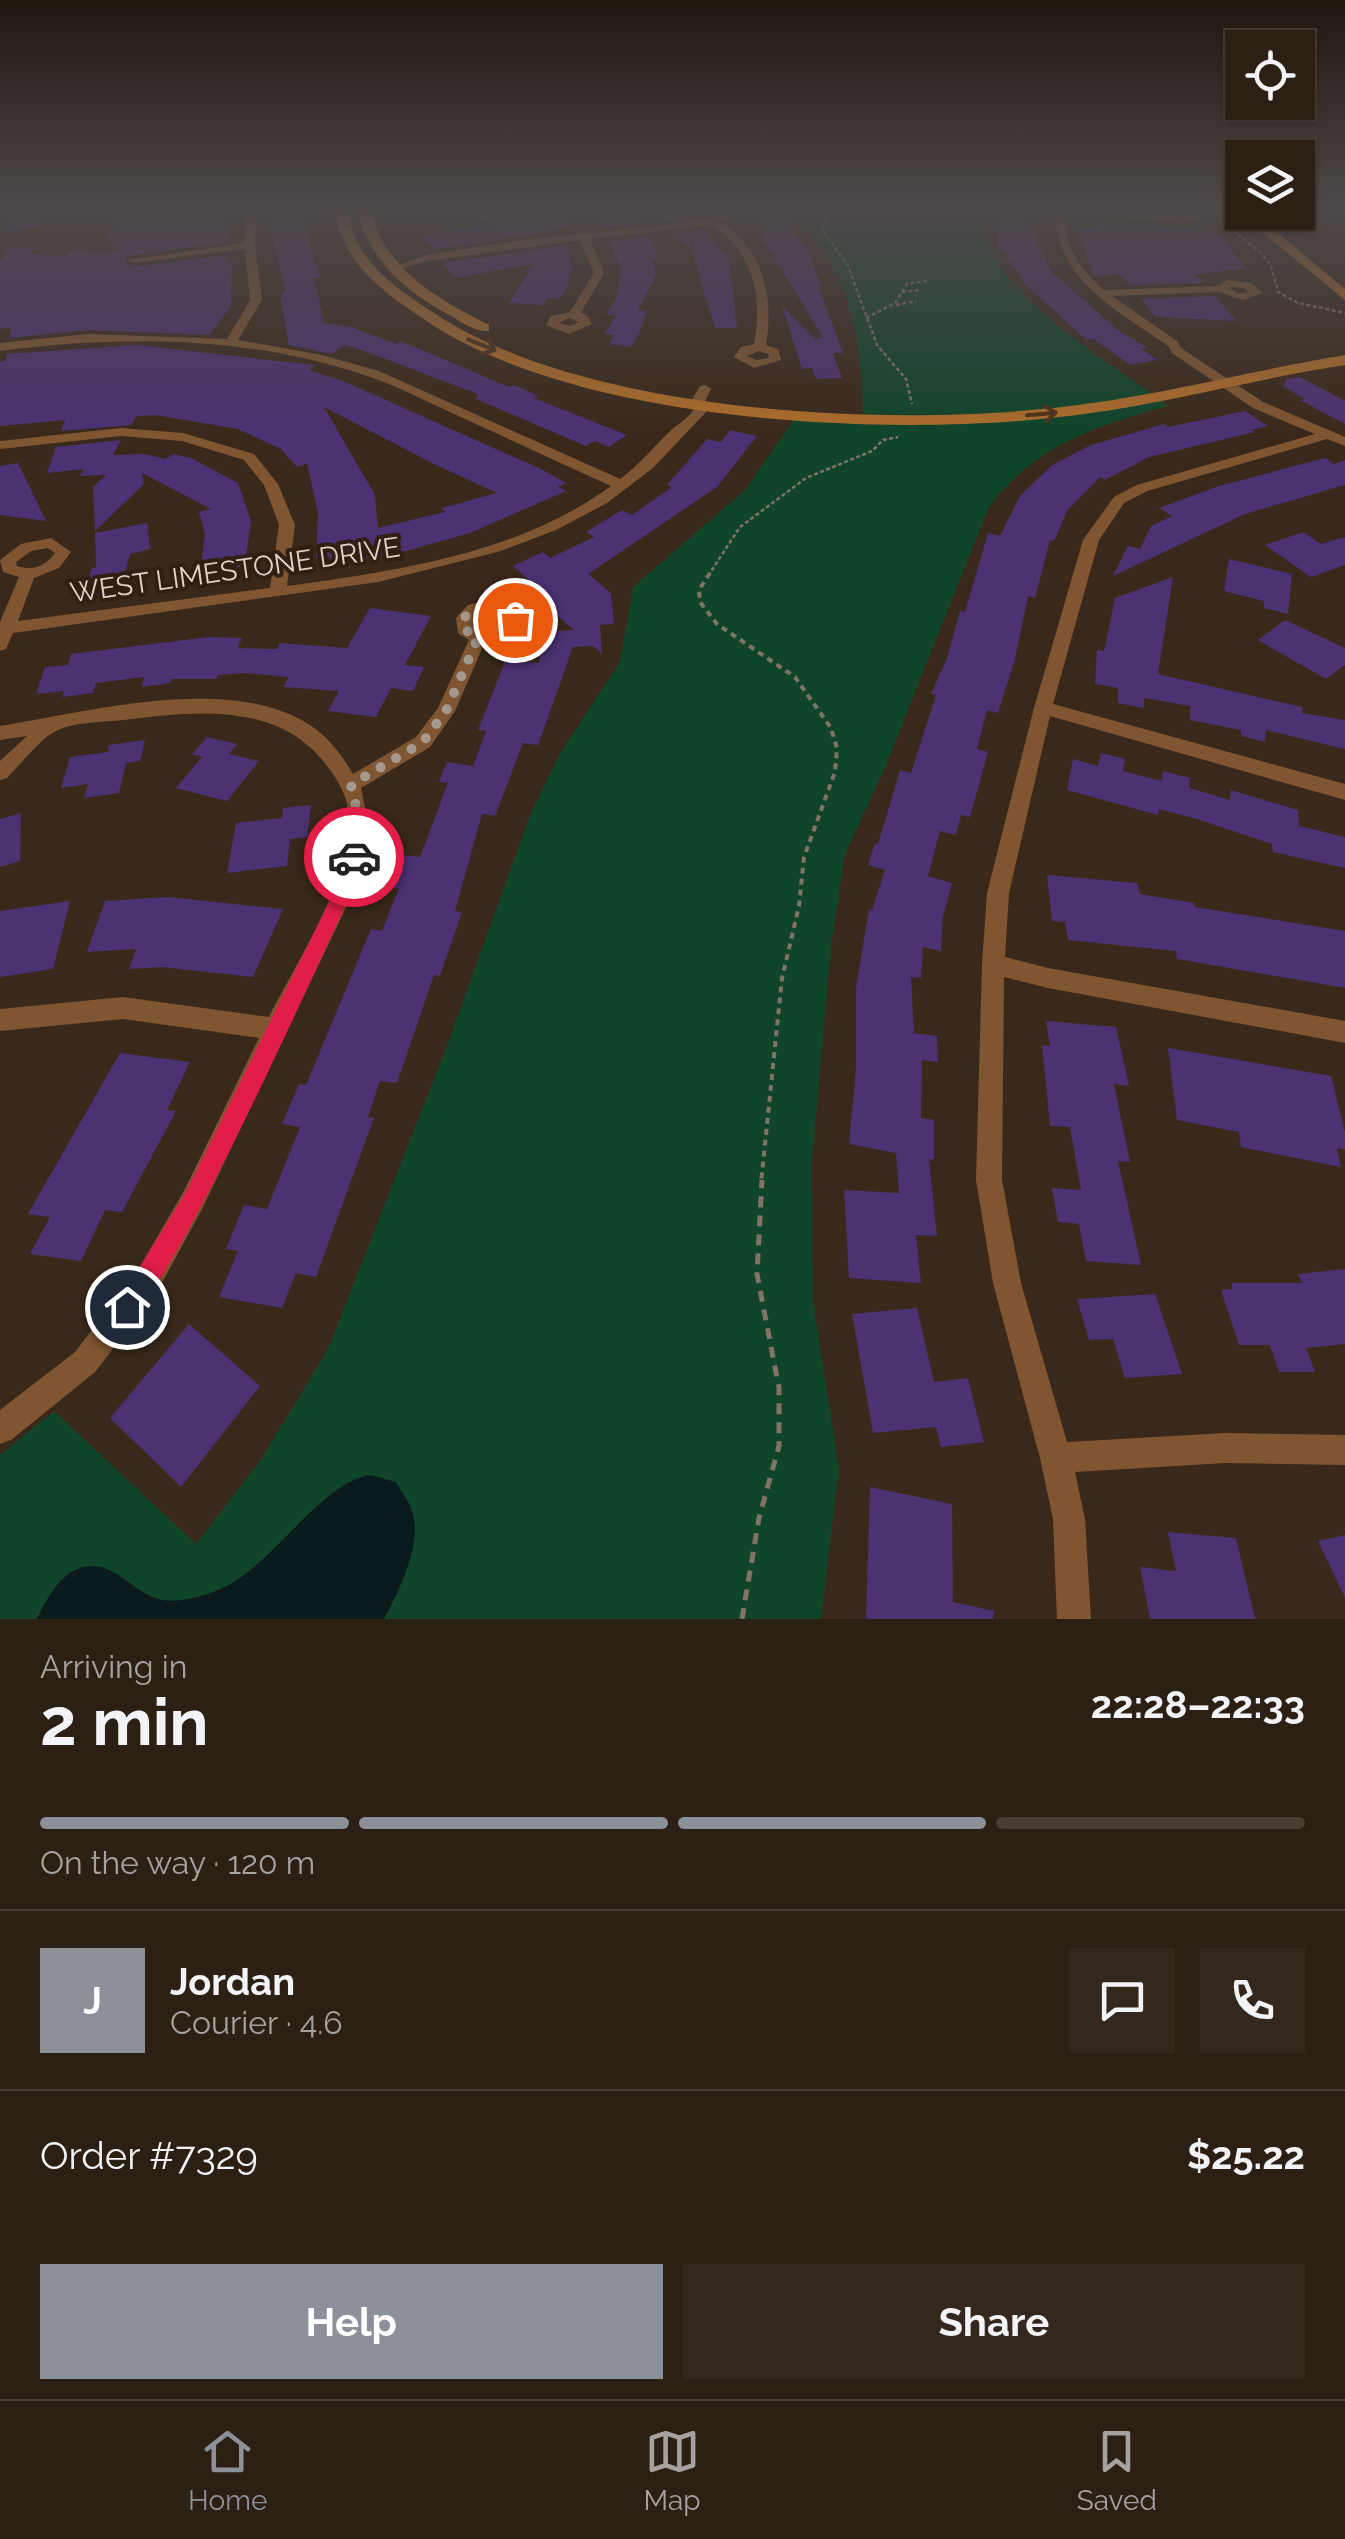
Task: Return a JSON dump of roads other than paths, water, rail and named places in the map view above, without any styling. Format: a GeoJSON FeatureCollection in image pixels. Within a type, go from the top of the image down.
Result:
{"type":"FeatureCollection","features":[{"type":"Feature","properties":{"kind":"street"},"geometry":{"type":"LineString","coordinates":[[231,342],[256,300],[254,282]]}},
{"type":"Feature","properties":{"kind":"street"},"geometry":{"type":"LineString","coordinates":[[380,282],[420,314],[509,356],[609,386],[701,396],[826,401],[914,411],[1345,360]]}},
{"type":"Feature","properties":{"kind":"street"},"geometry":{"type":"LineString","coordinates":[[411,282],[442,306],[505,336]]}},
{"type":"Feature","properties":{"kind":"street"},"geometry":{"type":"LineString","coordinates":[[574,315],[593,282]]}},
{"type":"Feature","properties":{"kind":"street"},"geometry":{"type":"LineString","coordinates":[[757,282],[764,318],[760,348]]}},
{"type":"Feature","properties":{"kind":"street"},"geometry":{"type":"LineString","coordinates":[[1092,282],[1176,350],[1258,404],[1336,438]]}},
{"type":"Feature","properties":{"kind":"street"},"geometry":{"type":"LineString","coordinates":[[1103,293],[1222,288]]}},
{"type":"Feature","properties":{"kind":"street"},"geometry":{"type":"LineString","coordinates":[[0,347],[46,339],[231,342],[283,348],[368,371],[622,485]]}},
{"type":"Feature","properties":{"kind":"street"},"geometry":{"type":"LineString","coordinates":[[1219,375],[1345,345]]}},
{"type":"Feature","properties":{"kind":"street"},"geometry":{"type":"LineString","coordinates":[[543,350],[701,396]]}},
{"type":"Feature","properties":{"kind":"street","name":"WEST LIMESTONE DRIVE"},"geometry":{"type":"LineString","coordinates":[[2,634],[350,584],[444,563],[568,517],[622,485],[650,464],[677,432],[691,425],[700,410],[701,396]]}},
{"type":"Feature","properties":{"kind":"street"},"geometry":{"type":"LineString","coordinates":[[0,444],[121,432],[184,438],[249,457],[271,484],[287,525],[278,592]]}},
{"type":"Feature","properties":{"kind":"street"},"geometry":{"type":"LineString","coordinates":[[1074,1619],[1069,1519],[1007,1283],[989,1180],[992,964],[998,893],[1043,708],[1091,540],[1119,500],[1169,478],[1336,438]]}},
{"type":"Feature","properties":{"kind":"street"},"geometry":{"type":"LineString","coordinates":[[2,634],[28,574]]}},
{"type":"Feature","properties":{"kind":"street"},"geometry":{"type":"LineString","coordinates":[[351,785],[423,742],[446,711],[478,638]]}},
{"type":"Feature","properties":{"kind":"street"},"geometry":{"type":"LineString","coordinates":[[0,733],[187,709],[219,707],[267,714],[300,727],[322,744],[351,785],[360,824],[350,876],[193,1200],[148,1280],[86,1362],[0,1429]]}},
{"type":"Feature","properties":{"kind":"street"},"geometry":{"type":"LineString","coordinates":[[1043,708],[1345,792]]}},
{"type":"Feature","properties":{"kind":"street"},"geometry":{"type":"LineString","coordinates":[[0,773],[46,727]]}},
{"type":"Feature","properties":{"kind":"street"},"geometry":{"type":"LineString","coordinates":[[992,964],[1048,978],[1345,1032]]}},
{"type":"Feature","properties":{"kind":"street"},"geometry":{"type":"LineString","coordinates":[[3,1023],[123,1008],[274,1030]]}},
{"type":"Feature","properties":{"kind":"street"},"geometry":{"type":"LineString","coordinates":[[1056,1458],[1226,1448],[1345,1450]]}}]}
